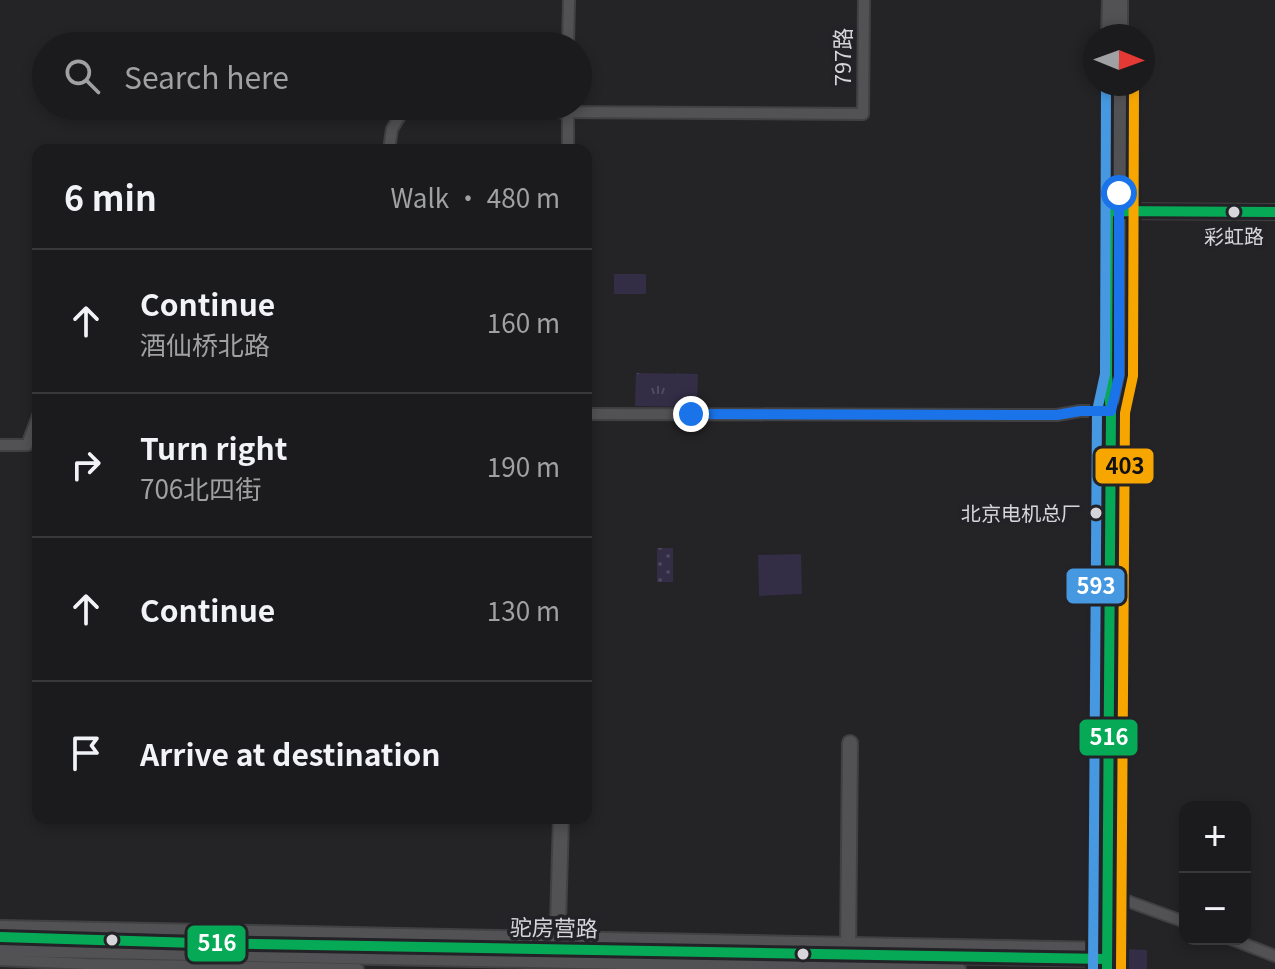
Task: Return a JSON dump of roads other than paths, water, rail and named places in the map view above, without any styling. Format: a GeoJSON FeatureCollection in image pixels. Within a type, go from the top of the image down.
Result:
{"type":"FeatureCollection","features":[{"type":"Feature","properties":{"kind":"main road"},"geometry":{"type":"LineString","coordinates":[[1109,24],[1110,0]]}},
{"type":"Feature","properties":{"kind":"main road"},"geometry":{"type":"LineString","coordinates":[[1120,0],[1120,24]]}},
{"type":"Feature","properties":{"kind":"main road"},"geometry":{"type":"LineString","coordinates":[[1107,959],[1111,411],[1119,376],[1109,96]]}},
{"type":"Feature","properties":{"kind":"main road"},"geometry":{"type":"LineString","coordinates":[[1114,211],[1119,96]]}},
{"type":"Feature","properties":{"kind":"main road"},"geometry":{"type":"LineString","coordinates":[[1114,211],[1275,212]]}},
{"type":"Feature","properties":{"kind":"main road"},"geometry":{"type":"LineString","coordinates":[[848,949],[850,743]]}},
{"type":"Feature","properties":{"kind":"main road"},"geometry":{"type":"LineString","coordinates":[[557,954],[561,824]]}},
{"type":"Feature","properties":{"kind":"main road","name":"驼房营路"},"geometry":{"type":"LineString","coordinates":[[0,937],[958,969]]}},
{"type":"Feature","properties":{"kind":"main road","name":"驼房营路"},"geometry":{"type":"LineString","coordinates":[[0,949],[557,954],[848,949],[1107,959]]}},
{"type":"Feature","properties":{"kind":"street"},"geometry":{"type":"LineString","coordinates":[[568,32],[569,0]]}},
{"type":"Feature","properties":{"kind":"street","name":"797路"},"geometry":{"type":"LineString","coordinates":[[592,109],[863,114],[864,0]]}},
{"type":"Feature","properties":{"kind":"street"},"geometry":{"type":"LineString","coordinates":[[390,144],[392,129],[398,120]]}},
{"type":"Feature","properties":{"kind":"street"},"geometry":{"type":"LineString","coordinates":[[568,120],[568,144]]}},
{"type":"Feature","properties":{"kind":"street"},"geometry":{"type":"LineString","coordinates":[[592,414],[1057,415],[1111,411]]}},
{"type":"Feature","properties":{"kind":"street"},"geometry":{"type":"LineString","coordinates":[[0,445],[27,445],[32,432]]}},
{"type":"Feature","properties":{"kind":"street"},"geometry":{"type":"LineString","coordinates":[[1108,894],[1179,920]]}},
{"type":"Feature","properties":{"kind":"street"},"geometry":{"type":"LineString","coordinates":[[0,926],[557,954]]}},
{"type":"Feature","properties":{"kind":"street"},"geometry":{"type":"LineString","coordinates":[[1247,945],[1275,956]]}},
{"type":"Feature","properties":{"kind":"street"},"geometry":{"type":"LineString","coordinates":[[0,960],[358,969]]}},
{"type":"Feature","properties":{"kind":"place","name":"彩虹路"},"geometry":{"type":"Point","coordinates":[1234,212]}},
{"type":"Feature","properties":{"kind":"place","name":"北京电机总厂"},"geometry":{"type":"Point","coordinates":[1096,513]}}]}
